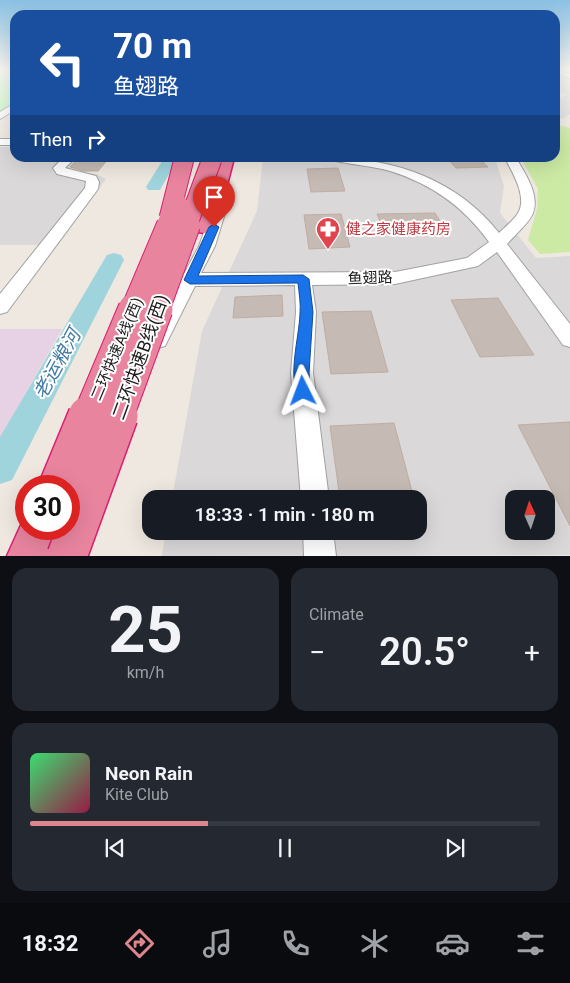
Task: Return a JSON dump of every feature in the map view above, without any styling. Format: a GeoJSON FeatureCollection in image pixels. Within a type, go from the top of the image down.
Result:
{"type":"FeatureCollection","features":[{"type":"Feature","properties":{"kind":"highway"},"geometry":{"type":"LineString","coordinates":[[143,275],[169,218],[183,162]]}},
{"type":"Feature","properties":{"kind":"highway","name":"二环快速A线(西)"},"geometry":{"type":"LineString","coordinates":[[63,475],[143,275],[196,162]]}},
{"type":"Feature","properties":{"kind":"highway","name":"二环快速B线(西)"},"geometry":{"type":"LineString","coordinates":[[67,556],[211,162]]}},
{"type":"Feature","properties":{"kind":"highway"},"geometry":{"type":"LineString","coordinates":[[129,386],[196,251],[225,162]]}},
{"type":"Feature","properties":{"kind":"highway"},"geometry":{"type":"LineString","coordinates":[[29,556],[36,540]]}},
{"type":"Feature","properties":{"kind":"street"},"geometry":{"type":"LineString","coordinates":[[0,307],[91,189],[92,179],[61,171],[59,168],[64,162]]}},
{"type":"Feature","properties":{"kind":"street"},"geometry":{"type":"LineString","coordinates":[[156,344],[190,280],[212,232],[232,162]]}},
{"type":"Feature","properties":{"kind":"street"},"geometry":{"type":"LineString","coordinates":[[358,162],[392,168],[424,180],[458,199],[481,220],[500,243],[570,339]]}},
{"type":"Feature","properties":{"kind":"street","name":"鱼翅路"},"geometry":{"type":"LineString","coordinates":[[143,275],[190,280],[395,278],[472,262],[500,243],[526,212],[527,199],[524,182],[513,162]]}},
{"type":"Feature","properties":{"kind":"street"},"geometry":{"type":"LineString","coordinates":[[303,279],[306,312],[302,373],[314,490]]}},
{"type":"Feature","properties":{"kind":"street"},"geometry":{"type":"LineString","coordinates":[[319,540],[320,556]]}},
{"type":"Feature","properties":{"kind":"shaded area"},"geometry":{"type":"Polygon","coordinates":[[[565,95],[570,95],[570,114],[563,119],[560,118],[560,99],[565,95]]]}},
{"type":"Feature","properties":{"kind":"shaded area"},"geometry":{"type":"Polygon","coordinates":[[[0,147],[10,147],[10,162],[74,162],[65,172],[96,174],[106,179],[58,245],[0,245],[0,147]]]}},
{"type":"Feature","properties":{"kind":"shaded area"},"geometry":{"type":"Polygon","coordinates":[[[263,162],[496,162],[504,186],[500,213],[536,258],[570,256],[570,555],[162,556],[165,540],[427,540],[427,490],[174,490],[202,331],[257,211],[263,162]]]}},
{"type":"Feature","properties":{"kind":"shaded area"},"geometry":{"type":"Polygon","coordinates":[[[0,329],[62,329],[0,438],[0,329]]]}},
{"type":"Feature","properties":{"kind":"green space"},"geometry":{"type":"Polygon","coordinates":[[[0,95],[10,95],[10,105],[0,111],[0,95]]]}},
{"type":"Feature","properties":{"kind":"green space"},"geometry":{"type":"Polygon","coordinates":[[[560,125],[570,128],[570,252],[540,254],[528,240],[537,209],[538,189],[523,162],[560,162],[560,125]]]}},
{"type":"Feature","properties":{"kind":"building"},"geometry":{"type":"Polygon","coordinates":[[[75,162],[106,162],[98,171],[84,171],[70,167],[75,162]]]}},
{"type":"Feature","properties":{"kind":"building"},"geometry":{"type":"Polygon","coordinates":[[[451,162],[483,162],[488,167],[456,168],[451,162]]]}},
{"type":"Feature","properties":{"kind":"building"},"geometry":{"type":"Polygon","coordinates":[[[338,168],[345,191],[311,192],[307,169],[338,168]]]}},
{"type":"Feature","properties":{"kind":"building"},"geometry":{"type":"Polygon","coordinates":[[[435,213],[445,229],[384,231],[377,214],[435,213]]]}},
{"type":"Feature","properties":{"kind":"building"},"geometry":{"type":"Polygon","coordinates":[[[341,214],[350,247],[309,249],[304,215],[341,214]]]}},
{"type":"Feature","properties":{"kind":"building"},"geometry":{"type":"Polygon","coordinates":[[[282,295],[283,316],[233,318],[235,297],[282,295]]]}},
{"type":"Feature","properties":{"kind":"building"},"geometry":{"type":"Polygon","coordinates":[[[498,298],[534,355],[480,357],[451,300],[498,298]]]}},
{"type":"Feature","properties":{"kind":"building"},"geometry":{"type":"Polygon","coordinates":[[[371,311],[388,372],[331,374],[322,312],[371,311]]]}},
{"type":"Feature","properties":{"kind":"building"},"geometry":{"type":"Polygon","coordinates":[[[570,422],[570,526],[555,497],[555,490],[551,490],[518,425],[570,422]]]}},
{"type":"Feature","properties":{"kind":"building"},"geometry":{"type":"Polygon","coordinates":[[[394,423],[412,490],[339,490],[330,426],[394,423]]]}},
{"type":"Feature","properties":{"kind":"waterway","name":"老运粮河"},"geometry":{"type":"LineString","coordinates":[[154,187],[169,162]]}},
{"type":"Feature","properties":{"kind":"waterway","name":"老运粮河"},"geometry":{"type":"LineString","coordinates":[[0,468],[114,260]]}},
{"type":"Feature","properties":{"kind":"place","name":"健之家健康药房"},"geometry":{"type":"Point","coordinates":[328,250]}},
{"type":"Feature","properties":{"kind":"route"},"geometry":{"type":"LineString","coordinates":[[214,227],[190,280],[303,279],[306,312],[302,373],[303,391]]}}]}
